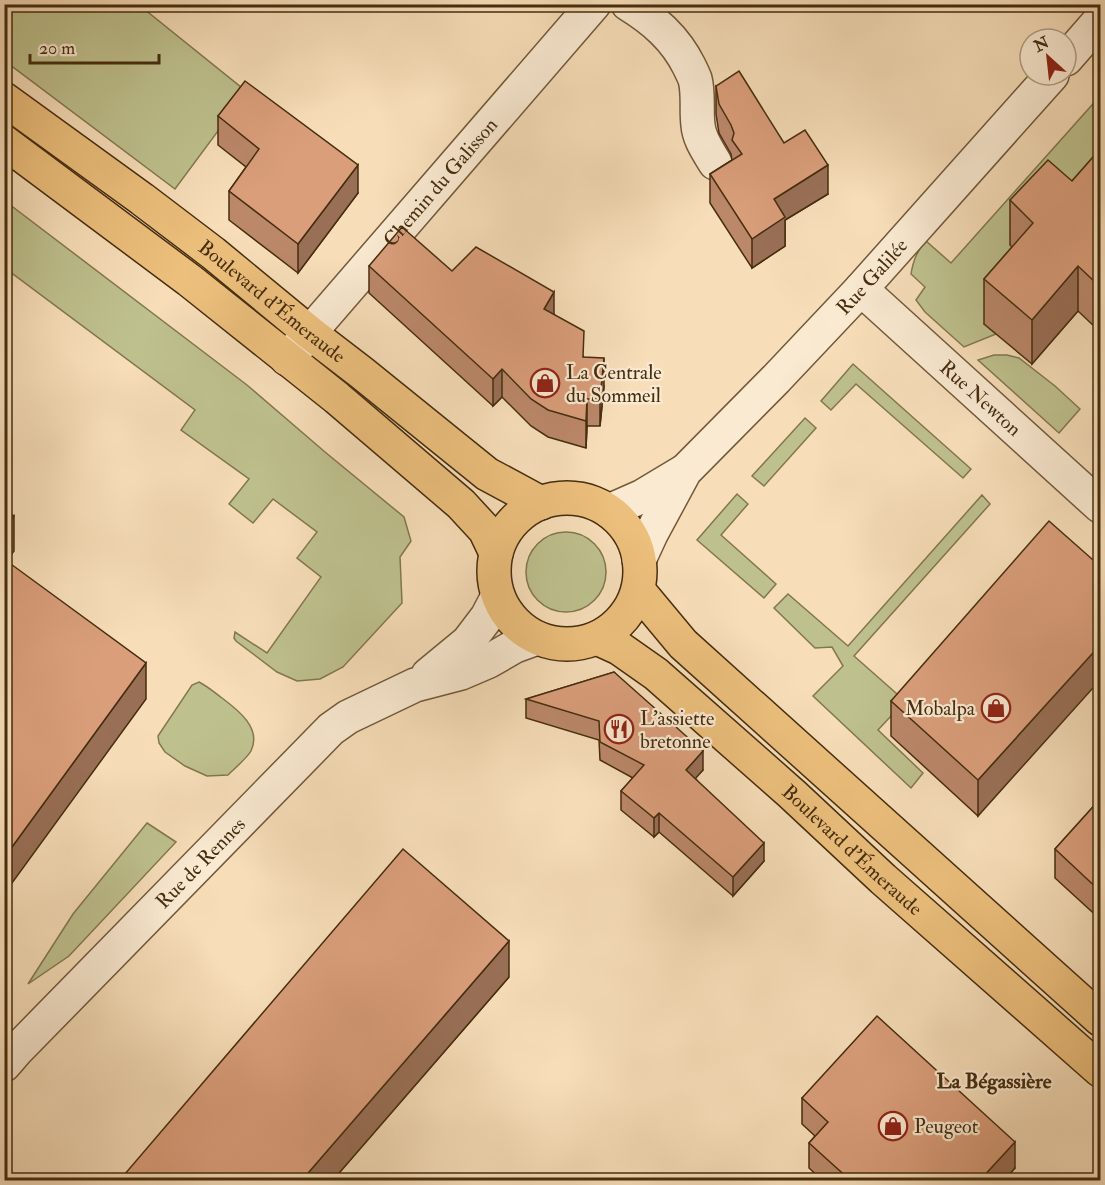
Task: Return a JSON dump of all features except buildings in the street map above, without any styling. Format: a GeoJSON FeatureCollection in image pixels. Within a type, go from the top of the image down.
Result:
{"type":"FeatureCollection","features":[{"type":"Feature","properties":{"kind":"main road","name":"Boulevard d'Émeraude"},"geometry":{"type":"LineString","coordinates":[[4,99],[213,253],[487,474],[541,503]]}},
{"type":"Feature","properties":{"kind":"main road"},"geometry":{"type":"LineString","coordinates":[[4,142],[189,280],[337,398],[461,504],[485,530],[496,553]]}},
{"type":"Feature","properties":{"kind":"main road"},"geometry":{"type":"LineString","coordinates":[[555,499],[583,500],[609,511],[630,532],[636,546],[639,575],[632,605],[623,618],[611,630],[597,638],[567,645],[551,643],[524,631],[504,609],[494,582],[496,553],[502,537],[525,511],[555,499]]}},
{"type":"Feature","properties":{"kind":"main road","name":"Boulevard d'Émeraude"},"geometry":{"type":"LineString","coordinates":[[639,575],[683,644],[1101,1019]]}},
{"type":"Feature","properties":{"kind":"main road","name":"Boulevard d'Émeraude"},"geometry":{"type":"LineString","coordinates":[[597,638],[619,648],[656,674],[792,794],[883,879],[1101,1070]]}},
{"type":"Feature","properties":{"kind":"street","name":"Chemin du Galisson"},"geometry":{"type":"LineString","coordinates":[[287,359],[594,4]]}},
{"type":"Feature","properties":{"kind":"street"},"geometry":{"type":"LineString","coordinates":[[628,4],[666,32],[683,54],[694,78],[698,102],[698,127],[704,144],[715,163]]}},
{"type":"Feature","properties":{"kind":"street"},"geometry":{"type":"LineString","coordinates":[[1078,46],[1101,20]]}},
{"type":"Feature","properties":{"kind":"street","name":"Rue Galilée"},"geometry":{"type":"LineString","coordinates":[[609,511],[643,496],[685,471],[861,289],[1041,87]]}},
{"type":"Feature","properties":{"kind":"street","name":"Rue Newton"},"geometry":{"type":"LineString","coordinates":[[861,289],[1101,506]]}},
{"type":"Feature","properties":{"kind":"street","name":"Rue Galilée"},"geometry":{"type":"LineString","coordinates":[[639,575],[651,534],[685,471]]}},
{"type":"Feature","properties":{"kind":"street","name":"Rue de Rennes"},"geometry":{"type":"LineString","coordinates":[[415,685],[468,642],[487,617],[498,596]]}},
{"type":"Feature","properties":{"kind":"street","name":"Rue de Rennes"},"geometry":{"type":"LineString","coordinates":[[4,1065],[331,729],[348,717],[415,685],[461,673],[515,646],[537,638]]}},
{"type":"Feature","properties":{"kind":"green space"},"geometry":{"type":"Polygon","coordinates":[[[4,5],[139,5],[247,92],[175,189],[5,61],[4,5]]]}},
{"type":"Feature","properties":{"kind":"green space"},"geometry":{"type":"Polygon","coordinates":[[[1100,96],[1100,193],[1010,244],[1027,262],[984,324],[996,334],[964,347],[925,312],[916,300],[925,287],[911,274],[918,252],[926,241],[951,263],[1100,96]]]}},
{"type":"Feature","properties":{"kind":"green space"},"geometry":{"type":"Polygon","coordinates":[[[5,201],[247,385],[404,517],[411,541],[400,557],[402,603],[343,667],[320,679],[297,681],[277,672],[236,641],[235,632],[267,653],[321,577],[297,558],[317,532],[273,499],[253,523],[229,504],[249,479],[181,430],[195,410],[5,268],[5,201]]]}},
{"type":"Feature","properties":{"kind":"green space"},"geometry":{"type":"Polygon","coordinates":[[[994,355],[1019,358],[1080,409],[1059,433],[978,360],[994,355]]]}},
{"type":"Feature","properties":{"kind":"green space"},"geometry":{"type":"Polygon","coordinates":[[[853,364],[971,469],[963,478],[856,384],[831,410],[821,401],[853,364]]]}},
{"type":"Feature","properties":{"kind":"green space"},"geometry":{"type":"Polygon","coordinates":[[[805,418],[816,428],[764,486],[752,476],[805,418]]]}},
{"type":"Feature","properties":{"kind":"green space"},"geometry":{"type":"Polygon","coordinates":[[[737,494],[748,504],[721,535],[776,584],[764,598],[697,540],[737,494]]]}},
{"type":"Feature","properties":{"kind":"green space"},"geometry":{"type":"Polygon","coordinates":[[[982,495],[990,504],[854,656],[905,701],[878,730],[923,773],[911,788],[813,696],[843,666],[832,647],[815,648],[774,608],[788,594],[848,646],[982,495]]]}},
{"type":"Feature","properties":{"kind":"green space"},"geometry":{"type":"Polygon","coordinates":[[[566,532],[581,535],[594,544],[603,557],[606,572],[603,587],[594,600],[581,609],[566,612],[551,609],[538,600],[529,587],[526,572],[529,557],[538,544],[551,535],[566,532]]]}},
{"type":"Feature","properties":{"kind":"green space"},"geometry":{"type":"Polygon","coordinates":[[[199,682],[241,714],[251,727],[254,743],[251,751],[228,775],[207,776],[185,766],[165,752],[159,743],[158,736],[192,685],[199,682]]]}},
{"type":"Feature","properties":{"kind":"green space"},"geometry":{"type":"Polygon","coordinates":[[[147,823],[176,842],[69,956],[28,984],[73,914],[147,823]]]}},
{"type":"Feature","properties":{"kind":"place","name":"La Centrale du Sommeil"},"geometry":{"type":"Point","coordinates":[545,383]}},
{"type":"Feature","properties":{"kind":"place","name":"Mobalpa"},"geometry":{"type":"Point","coordinates":[996,708]}},
{"type":"Feature","properties":{"kind":"place","name":"L'assiette bretonne"},"geometry":{"type":"Point","coordinates":[619,729]}},
{"type":"Feature","properties":{"kind":"place","name":"Peugeot"},"geometry":{"type":"Point","coordinates":[893,1126]}},
{"type":"Feature","properties":{"kind":"district","name":"La Bégassière"},"geometry":{"type":"Point","coordinates":[994,1081]}}]}
